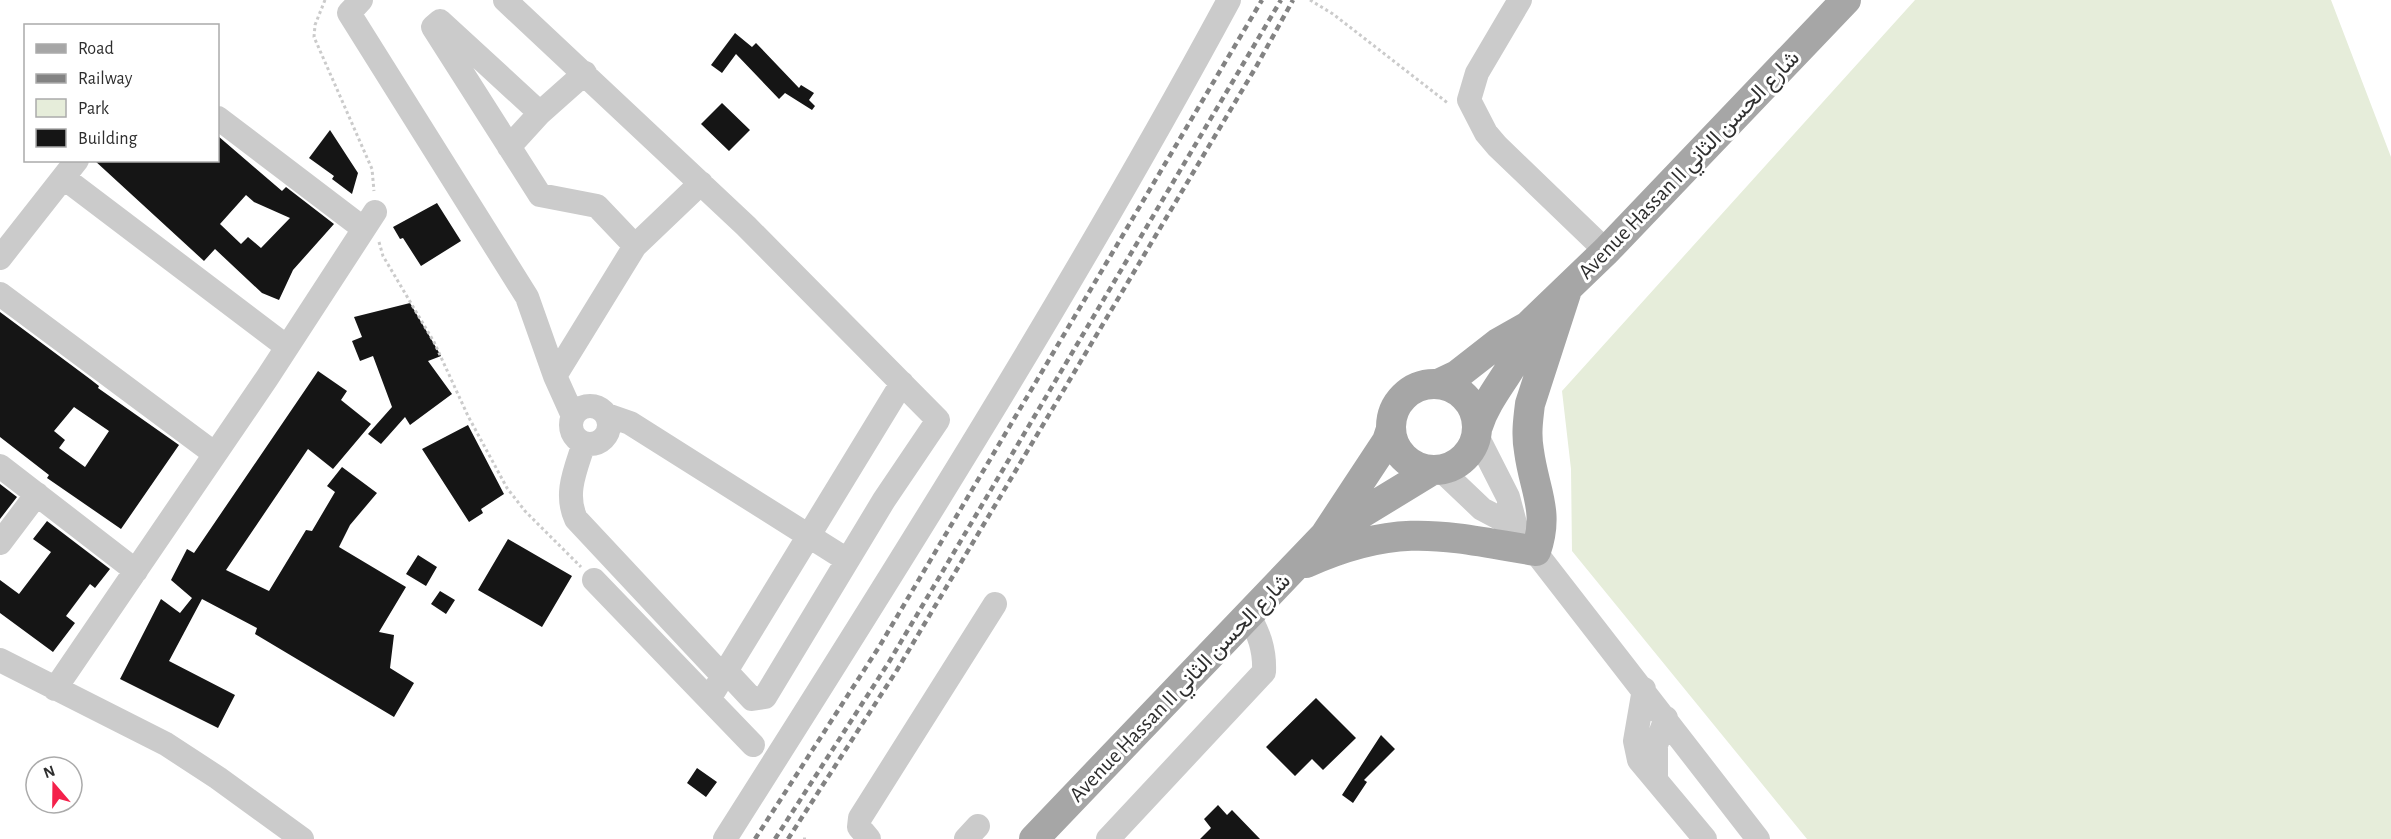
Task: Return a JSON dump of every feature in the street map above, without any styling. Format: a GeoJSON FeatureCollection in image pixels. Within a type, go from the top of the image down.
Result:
{"type":"FeatureCollection","features":[{"type":"Feature","properties":{"kind":"main road","name":"Avenue Hassan II شارع الحسن الثاني"},"geometry":{"type":"LineString","coordinates":[[1438,384],[1457,375],[1498,343],[1528,326],[1606,251],[1846,0]]}},
{"type":"Feature","properties":{"kind":"main road"},"geometry":{"type":"LineString","coordinates":[[1292,569],[1340,548],[1402,534],[1440,534],[1536,551],[1542,529],[1542,506],[1528,450],[1528,419],[1530,404],[1568,287]]}},
{"type":"Feature","properties":{"kind":"main road","name":"Avenue Hassan II شارع الحسن الثاني"},"geometry":{"type":"LineString","coordinates":[[1478,431],[1486,405],[1517,361],[1528,326]]}},
{"type":"Feature","properties":{"kind":"main road"},"geometry":{"type":"LineString","coordinates":[[1427,384],[1438,384],[1448,386],[1466,397],[1476,415],[1478,431],[1474,446],[1461,462],[1436,471],[1420,469],[1403,458],[1396,449],[1391,429],[1395,409],[1408,393],[1427,384]]}},
{"type":"Feature","properties":{"kind":"main road","name":"Avenue Hassan II شارع الحسن الثاني"},"geometry":{"type":"LineString","coordinates":[[1034,839],[1325,535],[1387,441],[1391,429]]}},
{"type":"Feature","properties":{"kind":"main road","name":"Avenue Hassan II شارع الحسن الثاني"},"geometry":{"type":"LineString","coordinates":[[1325,535],[1436,471]]}},
{"type":"Feature","properties":{"kind":"street"},"geometry":{"type":"LineString","coordinates":[[361,0],[349,13],[527,297],[555,376],[573,416],[571,429],[573,435],[584,443],[590,444],[603,440],[609,428],[607,415]]}},
{"type":"Feature","properties":{"kind":"street"},"geometry":{"type":"LineString","coordinates":[[505,0],[701,183],[938,420],[847,560],[765,697],[752,699],[724,673],[576,519],[571,503],[570,486],[584,443]]}},
{"type":"Feature","properties":{"kind":"street"},"geometry":{"type":"LineString","coordinates":[[725,839],[1005,393],[1147,152],[1229,0]]}},
{"type":"Feature","properties":{"kind":"street"},"geometry":{"type":"LineString","coordinates":[[1520,0],[1477,73],[1469,100],[1486,133],[1497,146],[1606,251]]}},
{"type":"Feature","properties":{"kind":"street"},"geometry":{"type":"LineString","coordinates":[[540,113],[440,21],[433,27],[540,195],[597,206],[635,246]]}},
{"type":"Feature","properties":{"kind":"street"},"geometry":{"type":"LineString","coordinates":[[509,147],[540,113],[585,73]]}},
{"type":"Feature","properties":{"kind":"street"},"geometry":{"type":"LineString","coordinates":[[55,689],[287,348],[369,220],[219,119]]}},
{"type":"Feature","properties":{"kind":"street"},"geometry":{"type":"LineString","coordinates":[[0,258],[71,169],[287,348]]}},
{"type":"Feature","properties":{"kind":"street"},"geometry":{"type":"LineString","coordinates":[[555,376],[635,246],[701,183]]}},
{"type":"Feature","properties":{"kind":"street"},"geometry":{"type":"LineString","coordinates":[[0,294],[215,454]]}},
{"type":"Feature","properties":{"kind":"street"},"geometry":{"type":"LineString","coordinates":[[710,699],[902,383]]}},
{"type":"Feature","properties":{"kind":"street"},"geometry":{"type":"LineString","coordinates":[[573,416],[584,407],[590,406],[597,407],[607,415],[630,423],[847,560]]}},
{"type":"Feature","properties":{"kind":"street"},"geometry":{"type":"LineString","coordinates":[[1478,431],[1508,497],[1516,527]]}},
{"type":"Feature","properties":{"kind":"street"},"geometry":{"type":"LineString","coordinates":[[0,466],[136,571]]}},
{"type":"Feature","properties":{"kind":"street"},"geometry":{"type":"LineString","coordinates":[[1436,471],[1482,509],[1516,527],[1644,689],[1758,839]]}},
{"type":"Feature","properties":{"kind":"street"},"geometry":{"type":"LineString","coordinates":[[0,543],[37,494]]}},
{"type":"Feature","properties":{"kind":"street"},"geometry":{"type":"LineString","coordinates":[[594,580],[753,745]]}},
{"type":"Feature","properties":{"kind":"street"},"geometry":{"type":"LineString","coordinates":[[869,839],[859,827],[861,818],[995,604]]}},
{"type":"Feature","properties":{"kind":"street"},"geometry":{"type":"LineString","coordinates":[[1108,839],[1264,672],[1265,655],[1261,639],[1248,614]]}},
{"type":"Feature","properties":{"kind":"street"},"geometry":{"type":"LineString","coordinates":[[0,660],[166,744],[218,778],[302,839]]}},
{"type":"Feature","properties":{"kind":"street"},"geometry":{"type":"LineString","coordinates":[[1644,689],[1635,741],[1636,751],[1644,767],[1656,779],[1689,829],[1705,839]]}},
{"type":"Feature","properties":{"kind":"street"},"geometry":{"type":"LineString","coordinates":[[1656,779],[1656,745],[1666,718]]}},
{"type":"Feature","properties":{"kind":"path"},"geometry":{"type":"LineString","coordinates":[[326,0],[315,25],[314,37],[372,169],[369,220],[375,228],[383,256],[434,342],[471,422],[507,488],[525,511],[594,580]]}},
{"type":"Feature","properties":{"kind":"path"},"geometry":{"type":"LineString","coordinates":[[1310,0],[1334,14],[1457,110]]}},
{"type":"Feature","properties":{"kind":"green space"},"geometry":{"type":"Polygon","coordinates":[[[1915,0],[2331,0],[2391,157],[2391,839],[1807,839],[1572,551],[1571,469],[1562,391],[1915,0]]]}},
{"type":"Feature","properties":{"kind":"building"},"geometry":{"type":"Polygon","coordinates":[[[735,33],[752,47],[756,43],[799,88],[801,85],[814,93],[809,100],[815,106],[812,110],[785,93],[779,99],[736,54],[722,73],[711,65],[735,33]]]}},
{"type":"Feature","properties":{"kind":"building"},"geometry":{"type":"Polygon","coordinates":[[[722,103],[750,130],[729,151],[701,124],[722,103]]]}},
{"type":"Feature","properties":{"kind":"building"},"geometry":{"type":"Polygon","coordinates":[[[330,130],[358,173],[352,194],[332,179],[334,176],[309,158],[330,130]]]}},
{"type":"Feature","properties":{"kind":"building"},"geometry":{"type":"Polygon","coordinates":[[[219,137],[282,191],[286,187],[334,224],[293,270],[279,300],[262,293],[215,249],[204,261],[96,162],[219,162],[219,137]],[[246,195],[220,224],[241,244],[248,237],[261,248],[290,218],[254,202],[246,195]]]}},
{"type":"Feature","properties":{"kind":"building"},"geometry":{"type":"Polygon","coordinates":[[[437,203],[461,241],[421,266],[393,227],[437,203]]]}},
{"type":"Feature","properties":{"kind":"building"},"geometry":{"type":"Polygon","coordinates":[[[410,303],[441,356],[428,361],[452,394],[410,425],[405,417],[381,444],[368,434],[392,407],[373,356],[360,361],[352,341],[362,337],[354,317],[410,303]]]}},
{"type":"Feature","properties":{"kind":"building"},"geometry":{"type":"Polygon","coordinates":[[[0,312],[90,379],[99,386],[98,388],[179,445],[121,529],[47,478],[49,475],[0,437],[0,312]],[[74,407],[54,431],[65,440],[59,448],[85,467],[109,431],[74,407]]]}},
{"type":"Feature","properties":{"kind":"building"},"geometry":{"type":"Polygon","coordinates":[[[318,371],[347,391],[341,400],[371,424],[333,469],[308,449],[226,570],[269,591],[306,530],[312,531],[335,492],[327,486],[342,467],[377,493],[350,525],[339,547],[406,587],[379,632],[394,635],[390,668],[414,683],[394,717],[255,634],[257,628],[202,599],[169,661],[235,695],[218,728],[120,679],[161,599],[180,613],[192,598],[171,580],[187,549],[194,553],[318,371]]]}},
{"type":"Feature","properties":{"kind":"building"},"geometry":{"type":"Polygon","coordinates":[[[468,425],[504,494],[481,509],[483,513],[469,522],[422,449],[468,425]]]}},
{"type":"Feature","properties":{"kind":"building"},"geometry":{"type":"Polygon","coordinates":[[[0,484],[17,497],[0,519],[0,484]]]}},
{"type":"Feature","properties":{"kind":"building"},"geometry":{"type":"Polygon","coordinates":[[[47,521],[110,569],[95,588],[90,584],[66,616],[75,623],[53,652],[0,613],[0,580],[19,594],[51,552],[33,539],[47,521]]]}},
{"type":"Feature","properties":{"kind":"building"},"geometry":{"type":"Polygon","coordinates":[[[508,539],[572,576],[542,627],[478,590],[508,539]]]}},
{"type":"Feature","properties":{"kind":"building"},"geometry":{"type":"Polygon","coordinates":[[[418,555],[437,567],[426,586],[406,574],[418,555]]]}},
{"type":"Feature","properties":{"kind":"building"},"geometry":{"type":"Polygon","coordinates":[[[440,591],[455,600],[446,614],[431,604],[440,591]]]}},
{"type":"Feature","properties":{"kind":"building"},"geometry":{"type":"Polygon","coordinates":[[[1316,698],[1356,738],[1323,770],[1312,759],[1295,776],[1266,747],[1316,698]]]}},
{"type":"Feature","properties":{"kind":"building"},"geometry":{"type":"Polygon","coordinates":[[[1381,735],[1395,749],[1364,780],[1367,782],[1353,803],[1342,795],[1381,735]]]}},
{"type":"Feature","properties":{"kind":"building"},"geometry":{"type":"Polygon","coordinates":[[[697,768],[717,782],[706,797],[687,783],[697,768]]]}},
{"type":"Feature","properties":{"kind":"building"},"geometry":{"type":"Polygon","coordinates":[[[1218,805],[1227,815],[1232,810],[1260,839],[1200,839],[1211,828],[1204,819],[1218,805]]]}},
{"type":"Feature","properties":{"kind":"railway"},"geometry":{"type":"LineString","coordinates":[[755,839],[879,647],[1262,0]]}},
{"type":"Feature","properties":{"kind":"railway"},"geometry":{"type":"LineString","coordinates":[[775,839],[889,662],[1281,0]]}},
{"type":"Feature","properties":{"kind":"railway"},"geometry":{"type":"LineString","coordinates":[[788,839],[897,670],[1256,67],[1293,0]]}}]}
